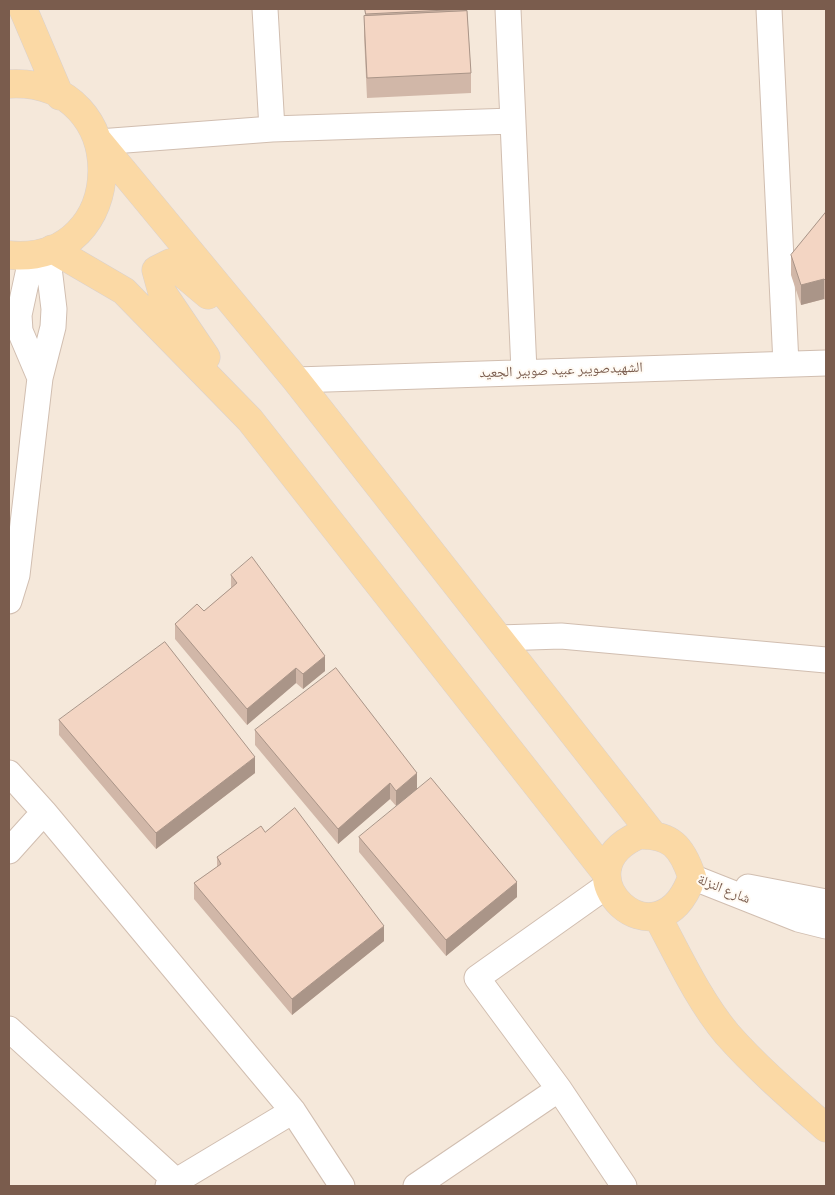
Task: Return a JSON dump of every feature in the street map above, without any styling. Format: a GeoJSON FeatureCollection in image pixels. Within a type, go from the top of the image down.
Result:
{"type":"FeatureCollection","features":[{"type":"Feature","properties":{"kind":"main road"},"geometry":{"type":"LineString","coordinates":[[25,13],[60,96]]}},
{"type":"Feature","properties":{"kind":"main road"},"geometry":{"type":"LineString","coordinates":[[9,84],[36,86],[60,96],[77,108],[89,124],[98,142],[104,167],[101,192],[91,216],[74,235],[29,256]]}},
{"type":"Feature","properties":{"kind":"main road"},"geometry":{"type":"LineString","coordinates":[[98,142],[296,380],[653,835]]}},
{"type":"Feature","properties":{"kind":"main road"},"geometry":{"type":"LineString","coordinates":[[29,256],[124,291],[250,420]]}},
{"type":"Feature","properties":{"kind":"main road"},"geometry":{"type":"LineString","coordinates":[[296,380],[193,281],[170,262],[156,270],[162,292],[250,420],[607,879]]}},
{"type":"Feature","properties":{"kind":"main road"},"geometry":{"type":"LineString","coordinates":[[653,835],[667,839],[678,848],[686,860],[692,877],[681,901],[670,910],[657,916],[644,917],[621,907],[612,897],[607,879],[609,860],[616,849],[626,841],[638,836],[653,835]]}},
{"type":"Feature","properties":{"kind":"main road"},"geometry":{"type":"LineString","coordinates":[[657,916],[690,978],[727,1033],[779,1086],[826,1128]]}},
{"type":"Feature","properties":{"kind":"street"},"geometry":{"type":"LineString","coordinates":[[265,9],[272,128]]}},
{"type":"Feature","properties":{"kind":"street"},"geometry":{"type":"LineString","coordinates":[[508,9],[524,371]]}},
{"type":"Feature","properties":{"kind":"street"},"geometry":{"type":"LineString","coordinates":[[770,9],[786,364]]}},
{"type":"Feature","properties":{"kind":"street"},"geometry":{"type":"LineString","coordinates":[[98,142],[272,128],[513,121]]}},
{"type":"Feature","properties":{"kind":"street"},"geometry":{"type":"LineString","coordinates":[[29,256],[19,315],[20,331],[40,378]]}},
{"type":"Feature","properties":{"kind":"street"},"geometry":{"type":"LineString","coordinates":[[9,601],[17,575],[40,378],[53,327],[54,309],[29,256]]}},
{"type":"Feature","properties":{"kind":"street","name":"الشهيدصويبر عبيد صوبير الجعيد"},"geometry":{"type":"LineString","coordinates":[[296,380],[524,371],[826,363]]}},
{"type":"Feature","properties":{"kind":"street"},"geometry":{"type":"LineString","coordinates":[[500,638],[562,636],[826,660]]}},
{"type":"Feature","properties":{"kind":"street"},"geometry":{"type":"LineString","coordinates":[[9,773],[44,812],[293,1111],[342,1186]]}},
{"type":"Feature","properties":{"kind":"street"},"geometry":{"type":"LineString","coordinates":[[9,850],[44,812]]}},
{"type":"Feature","properties":{"kind":"street","name":"شارع النزلة"},"geometry":{"type":"LineString","coordinates":[[692,877],[826,902]]}},
{"type":"Feature","properties":{"kind":"street","name":"شارع النزلة"},"geometry":{"type":"LineString","coordinates":[[692,877],[798,919],[826,926]]}},
{"type":"Feature","properties":{"kind":"street"},"geometry":{"type":"LineString","coordinates":[[607,879],[477,978],[558,1089],[624,1186]]}},
{"type":"Feature","properties":{"kind":"street"},"geometry":{"type":"LineString","coordinates":[[9,1029],[172,1184],[293,1111]]}},
{"type":"Feature","properties":{"kind":"street"},"geometry":{"type":"LineString","coordinates":[[416,1186],[558,1089]]}},
{"type":"Feature","properties":{"kind":"shaded area"},"geometry":{"type":"Polygon","coordinates":[[[9,9],[826,9],[826,1186],[9,1186],[9,9]]]}},
{"type":"Feature","properties":{"kind":"building"},"geometry":{"type":"Polygon","coordinates":[[[365,9],[467,9],[366,14],[365,9]]]}},
{"type":"Feature","properties":{"kind":"building"},"geometry":{"type":"Polygon","coordinates":[[[467,11],[471,73],[367,78],[364,16],[467,11]]]}},
{"type":"Feature","properties":{"kind":"building"},"geometry":{"type":"Polygon","coordinates":[[[826,212],[826,281],[824,279],[801,285],[791,255],[826,212]]]}},
{"type":"Feature","properties":{"kind":"building"},"geometry":{"type":"Polygon","coordinates":[[[252,557],[325,656],[303,674],[296,668],[247,709],[175,624],[197,604],[204,611],[237,583],[231,575],[252,557]]]}},
{"type":"Feature","properties":{"kind":"building"},"geometry":{"type":"Polygon","coordinates":[[[165,642],[255,757],[156,833],[59,720],[165,642]]]}},
{"type":"Feature","properties":{"kind":"building"},"geometry":{"type":"Polygon","coordinates":[[[336,668],[417,773],[396,791],[390,783],[338,829],[255,730],[336,668]]]}},
{"type":"Feature","properties":{"kind":"building"},"geometry":{"type":"Polygon","coordinates":[[[431,778],[517,882],[446,940],[359,837],[431,778]]]}},
{"type":"Feature","properties":{"kind":"building"},"geometry":{"type":"Polygon","coordinates":[[[295,808],[384,926],[292,999],[194,883],[221,864],[217,857],[261,826],[265,832],[295,808]]]}}]}
